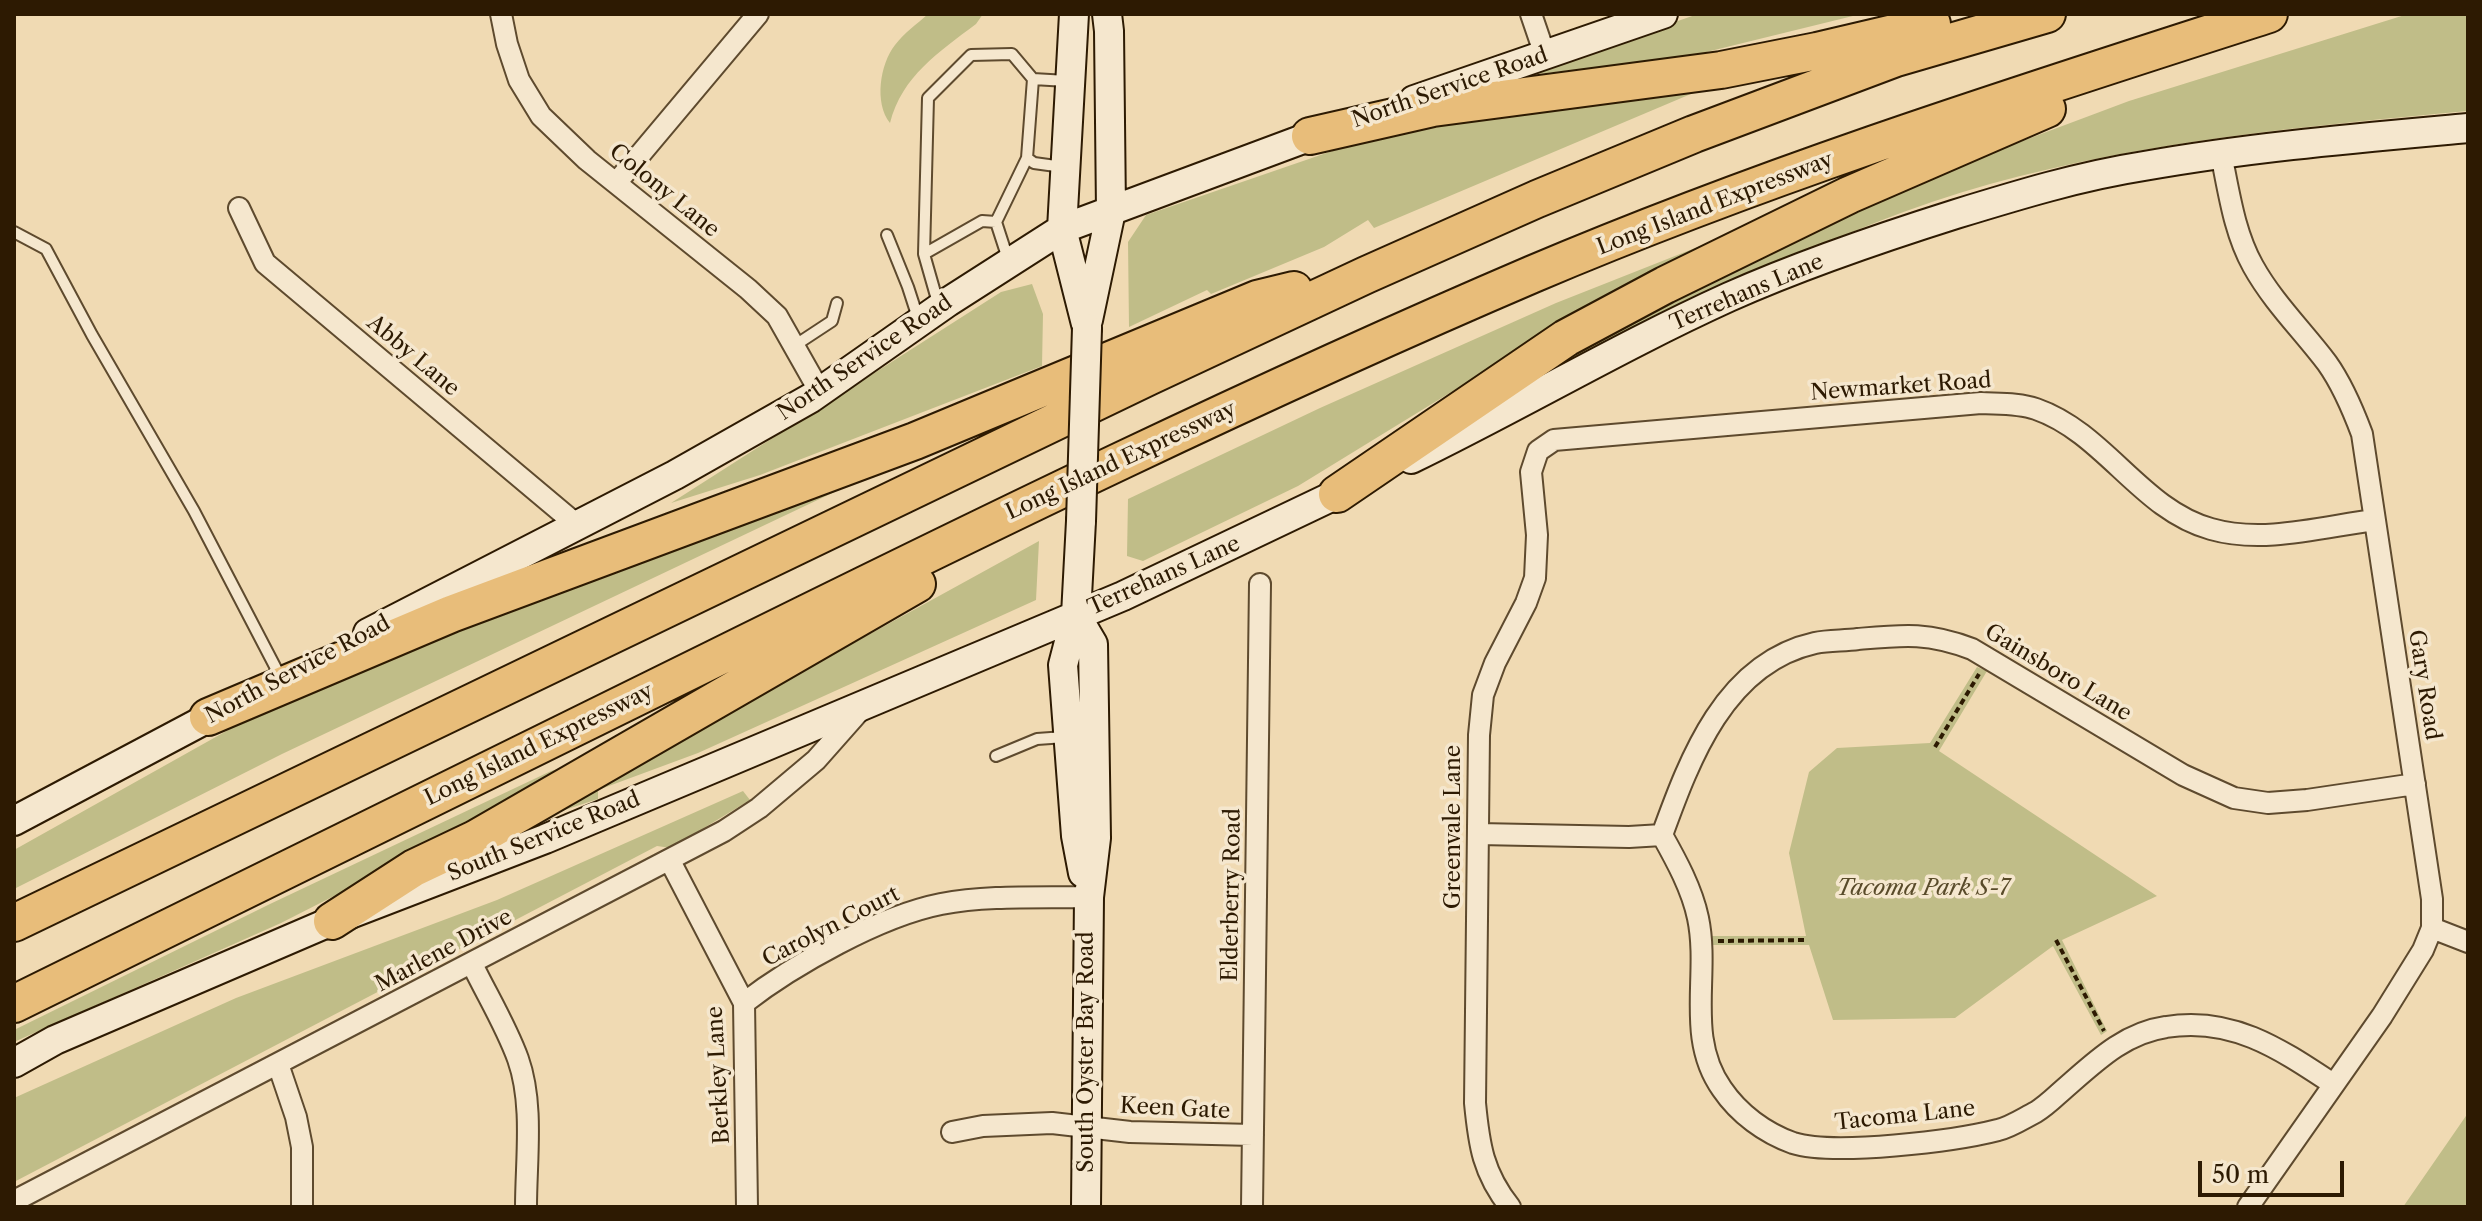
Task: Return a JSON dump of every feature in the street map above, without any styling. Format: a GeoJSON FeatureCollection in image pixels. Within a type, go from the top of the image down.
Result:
{"type":"FeatureCollection","features":[{"type":"Feature","properties":{"kind":"highway"},"geometry":{"type":"LineString","coordinates":[[1310,136],[1433,108],[1721,70],[1973,14]]}},
{"type":"Feature","properties":{"kind":"highway"},"geometry":{"type":"LineString","coordinates":[[14,923],[1366,275],[1537,199],[1708,129],[1896,58],[2047,14]]}},
{"type":"Feature","properties":{"kind":"highway","name":"Long Island Expressway"},"geometry":{"type":"LineString","coordinates":[[14,1004],[1003,516],[1370,346],[1536,273],[1717,200],[1905,133],[2269,14]]}},
{"type":"Feature","properties":{"kind":"highway"},"geometry":{"type":"LineString","coordinates":[[1337,494],[1566,338],[1665,285],[1965,142],[2280,14]]}},
{"type":"Feature","properties":{"kind":"highway"},"geometry":{"type":"LineString","coordinates":[[208,717],[451,614],[915,441],[1257,299],[1366,275]]}},
{"type":"Feature","properties":{"kind":"highway"},"geometry":{"type":"LineString","coordinates":[[332,921],[414,868],[475,839],[945,567],[1003,516]]}},
{"type":"Feature","properties":{"kind":"main road","name":"South Oyster Bay Road"},"geometry":{"type":"LineString","coordinates":[[1074,14],[1062,229],[1087,328]]}},
{"type":"Feature","properties":{"kind":"main road","name":"South Oyster Bay Road"},"geometry":{"type":"LineString","coordinates":[[1089,897],[1076,836],[1063,665],[1076,615],[1087,328],[1111,211],[1107,14]]}},
{"type":"Feature","properties":{"kind":"main road","name":"North Service Road"},"geometry":{"type":"LineString","coordinates":[[14,821],[675,475],[820,392],[929,315],[1062,229],[1310,136],[1663,14]]}},
{"type":"Feature","properties":{"kind":"main road","name":"Terrehans Lane"},"geometry":{"type":"LineString","coordinates":[[1076,615],[1260,533],[1487,422],[1623,348],[1730,296],[1879,238],[2032,191],[2141,166],[2267,147],[2468,128]]}},
{"type":"Feature","properties":{"kind":"main road","name":"South Oyster Bay Road"},"geometry":{"type":"LineString","coordinates":[[1076,615],[1093,644],[1096,838],[1089,897],[1086,1207]]}},
{"type":"Feature","properties":{"kind":"main road","name":"South Service Road"},"geometry":{"type":"LineString","coordinates":[[14,1063],[55,1040],[332,921],[545,839],[1076,615]]}},
{"type":"Feature","properties":{"kind":"street","name":"Colony Lane"},"geometry":{"type":"LineString","coordinates":[[501,14],[519,80],[541,116],[587,160],[777,316],[820,392]]}},
{"type":"Feature","properties":{"kind":"street"},"geometry":{"type":"LineString","coordinates":[[617,182],[758,14]]}},
{"type":"Feature","properties":{"kind":"street"},"geometry":{"type":"LineString","coordinates":[[1531,14],[1545,55]]}},
{"type":"Feature","properties":{"kind":"street","name":"Gary Road"},"geometry":{"type":"LineString","coordinates":[[2221,154],[2238,230],[2252,264],[2283,312],[2328,365],[2353,410],[2362,434],[2428,865],[2432,928],[2423,950],[2382,1016],[2248,1207]]}},
{"type":"Feature","properties":{"kind":"street","name":"Abby Lane"},"geometry":{"type":"LineString","coordinates":[[239,208],[265,263],[577,525]]}},
{"type":"Feature","properties":{"kind":"street","name":"Newmarket Road"},"geometry":{"type":"LineString","coordinates":[[1538,451],[1554,440],[1934,406],[2014,404],[2036,409],[2073,427],[2160,503],[2210,529],[2254,536],[2374,520]]}},
{"type":"Feature","properties":{"kind":"street","name":"Greenvale Lane"},"geometry":{"type":"LineString","coordinates":[[1510,1207],[1484,1163],[1476,1117],[1479,735],[1483,695],[1535,578],[1537,535],[1531,472],[1538,451]]}},
{"type":"Feature","properties":{"kind":"street","name":"Elderberry Road"},"geometry":{"type":"LineString","coordinates":[[1252,1207],[1260,584]]}},
{"type":"Feature","properties":{"kind":"street","name":"Gainsboro Lane"},"geometry":{"type":"LineString","coordinates":[[1662,835],[1684,775],[1721,707],[1757,671],[1787,653],[1815,643],[1911,634],[1946,639],[1989,658],[2183,775],[2234,798],[2268,803],[2307,800],[2415,784]]}},
{"type":"Feature","properties":{"kind":"street","name":"Marlene Drive"},"geometry":{"type":"LineString","coordinates":[[14,1201],[724,831],[759,808],[816,760],[867,702]]}},
{"type":"Feature","properties":{"kind":"street"},"geometry":{"type":"LineString","coordinates":[[1479,834],[1662,835]]}},
{"type":"Feature","properties":{"kind":"street","name":"Tacoma Lane"},"geometry":{"type":"LineString","coordinates":[[1662,835],[1680,869],[1698,918],[1699,1021],[1707,1061],[1721,1088],[1744,1115],[1770,1133],[1795,1143],[1831,1149],[1959,1138],[2002,1129],[2039,1110],[2113,1047],[2164,1027],[2197,1024],[2248,1033],[2285,1052],[2333,1084]]}},
{"type":"Feature","properties":{"kind":"street","name":"Berkley Lane"},"geometry":{"type":"LineString","coordinates":[[670,861],[744,1003],[747,1207]]}},
{"type":"Feature","properties":{"kind":"street","name":"Carolyn Court"},"geometry":{"type":"LineString","coordinates":[[744,1003],[779,976],[908,913],[968,900],[1089,897]]}},
{"type":"Feature","properties":{"kind":"street"},"geometry":{"type":"LineString","coordinates":[[2432,928],[2468,942]]}},
{"type":"Feature","properties":{"kind":"street"},"geometry":{"type":"LineString","coordinates":[[472,964],[518,1059],[527,1123],[526,1207]]}},
{"type":"Feature","properties":{"kind":"street"},"geometry":{"type":"LineString","coordinates":[[278,1064],[296,1117],[302,1147],[302,1207]]}},
{"type":"Feature","properties":{"kind":"street","name":"Keen Gate"},"geometry":{"type":"LineString","coordinates":[[952,1132],[1021,1123],[1052,1123],[1130,1132],[1253,1135]]}},
{"type":"Feature","properties":{"kind":"lane"},"geometry":{"type":"LineString","coordinates":[[929,315],[924,254],[928,98],[971,55],[1012,54],[1033,79],[1027,158],[996,222],[1010,262]]}},
{"type":"Feature","properties":{"kind":"lane"},"geometry":{"type":"LineString","coordinates":[[1033,79],[1069,81]]}},
{"type":"Feature","properties":{"kind":"lane"},"geometry":{"type":"LineString","coordinates":[[1027,158],[1034,163],[1065,168]]}},
{"type":"Feature","properties":{"kind":"lane"},"geometry":{"type":"LineString","coordinates":[[924,254],[982,221],[996,222]]}},
{"type":"Feature","properties":{"kind":"lane"},"geometry":{"type":"LineString","coordinates":[[14,232],[46,249],[194,511],[281,679]]}},
{"type":"Feature","properties":{"kind":"lane"},"geometry":{"type":"LineString","coordinates":[[887,235],[908,287],[929,315]]}},
{"type":"Feature","properties":{"kind":"lane"},"geometry":{"type":"LineString","coordinates":[[794,346],[832,321],[837,303]]}},
{"type":"Feature","properties":{"kind":"lane"},"geometry":{"type":"LineString","coordinates":[[996,756],[1037,739],[1067,737]]}},
{"type":"Feature","properties":{"kind":"path"},"geometry":{"type":"LineString","coordinates":[[1935,747],[1989,658]]}},
{"type":"Feature","properties":{"kind":"path"},"geometry":{"type":"LineString","coordinates":[[1700,941],[1808,940]]}},
{"type":"Feature","properties":{"kind":"path"},"geometry":{"type":"LineString","coordinates":[[2056,940],[2113,1047]]}},
{"type":"Feature","properties":{"kind":"green space"},"geometry":{"type":"Polygon","coordinates":[[[928,14],[983,14],[976,24],[936,55],[913,78],[903,92],[890,123],[881,95],[886,62],[906,33],[928,14]]]}},
{"type":"Feature","properties":{"kind":"green space"},"geometry":{"type":"Polygon","coordinates":[[[1698,14],[1861,14],[1682,58],[1519,76],[1698,14]]]}},
{"type":"Feature","properties":{"kind":"green space"},"geometry":{"type":"Polygon","coordinates":[[[2408,14],[2468,14],[2468,111],[2287,129],[2167,146],[1990,184],[1876,222],[1820,245],[1545,375],[1541,366],[1839,215],[1977,158],[2129,101],[2408,14]]]}},
{"type":"Feature","properties":{"kind":"green space"},"geometry":{"type":"Polygon","coordinates":[[[1705,88],[1374,228],[1368,220],[1324,247],[1211,294],[1207,290],[1129,327],[1128,242],[1146,215],[1431,117],[1705,88]]]}},
{"type":"Feature","properties":{"kind":"green space"},"geometry":{"type":"Polygon","coordinates":[[[1766,220],[1567,321],[1298,486],[1143,561],[1127,556],[1128,499],[1320,408],[1556,303],[1766,220]]]}},
{"type":"Feature","properties":{"kind":"green space"},"geometry":{"type":"Polygon","coordinates":[[[1032,284],[1043,314],[1042,366],[760,475],[671,503],[1001,292],[1032,284]]]}},
{"type":"Feature","properties":{"kind":"green space"},"geometry":{"type":"Polygon","coordinates":[[[923,450],[282,754],[14,889],[14,850],[255,715],[420,635],[923,450]]]}},
{"type":"Feature","properties":{"kind":"green space"},"geometry":{"type":"Polygon","coordinates":[[[1039,541],[1036,600],[698,753],[598,790],[598,799],[528,822],[1039,541]]]}},
{"type":"Feature","properties":{"kind":"green space","name":"Tacoma Park S-7"},"geometry":{"type":"Polygon","coordinates":[[[1977,667],[1987,671],[1939,751],[2157,896],[2062,940],[2107,1031],[2101,1035],[2053,946],[1955,1018],[1833,1020],[1809,945],[1710,945],[1711,936],[1806,936],[1789,853],[1809,772],[1837,748],[1930,743],[1977,667]]]}},
{"type":"Feature","properties":{"kind":"green space"},"geometry":{"type":"Polygon","coordinates":[[[569,766],[438,843],[281,923],[14,1042],[14,1030],[270,904],[551,771],[569,766]]]}},
{"type":"Feature","properties":{"kind":"green space"},"geometry":{"type":"Polygon","coordinates":[[[743,791],[750,800],[671,848],[657,846],[14,1182],[14,1098],[236,998],[497,900],[743,791]]]}},
{"type":"Feature","properties":{"kind":"green space"},"geometry":{"type":"Polygon","coordinates":[[[2468,1113],[2468,1207],[2403,1207],[2468,1113]]]}}]}
